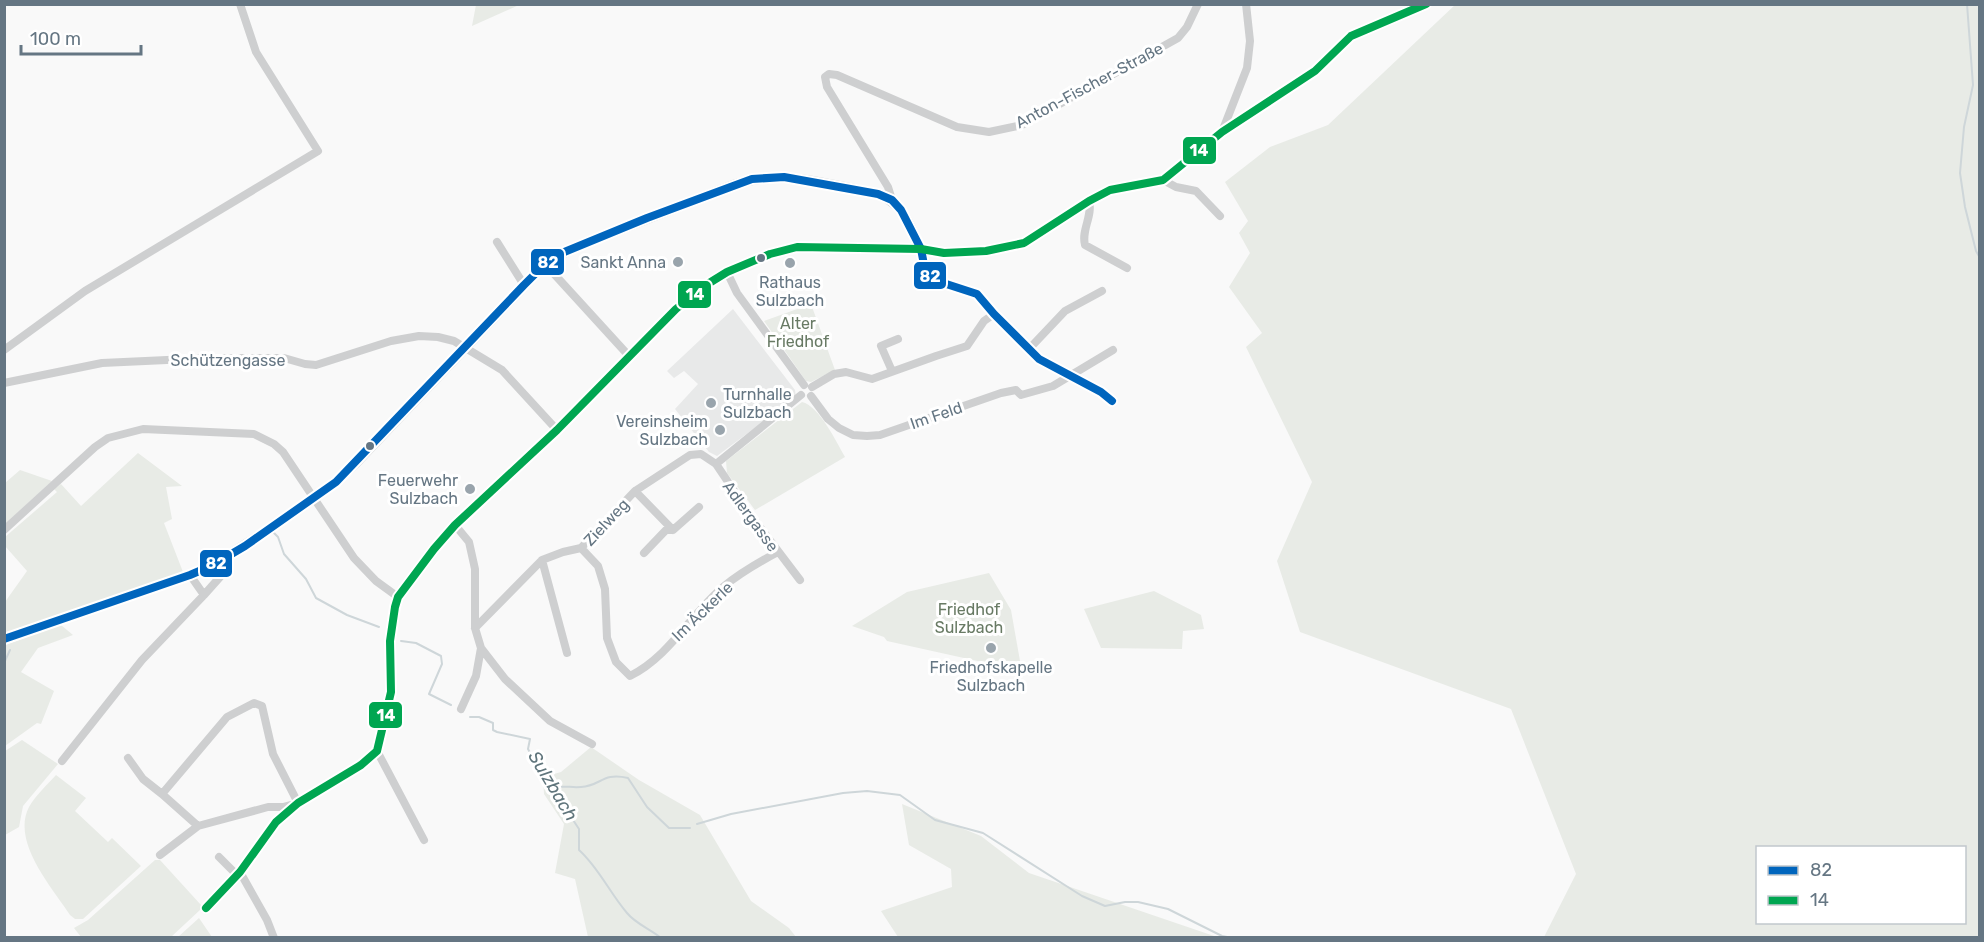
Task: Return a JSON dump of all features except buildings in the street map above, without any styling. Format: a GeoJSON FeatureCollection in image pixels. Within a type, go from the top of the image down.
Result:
{"type":"FeatureCollection","features":[{"type":"Feature","properties":{"kind":"street"},"geometry":{"type":"LineString","coordinates":[[4,350],[85,291],[318,151],[256,52],[240,4]]}},
{"type":"Feature","properties":{"kind":"street","name":"Anton-Fischer-Straße"},"geometry":{"type":"LineString","coordinates":[[892,200],[888,187],[828,87],[825,77],[829,74],[837,75],[957,127],[988,132],[1022,125],[1178,38],[1187,27],[1198,4]]}},
{"type":"Feature","properties":{"kind":"street"},"geometry":{"type":"LineString","coordinates":[[1222,132],[1247,68],[1250,41],[1246,4]]}},
{"type":"Feature","properties":{"kind":"street"},"geometry":{"type":"LineString","coordinates":[[206,908],[240,872],[276,822],[298,803],[361,765],[377,752],[391,692],[390,629],[398,597],[455,525],[557,430],[676,309],[694,294],[727,272],[770,254],[797,248],[921,249],[944,253],[986,251],[1024,243],[1110,190],[1163,180],[1222,132],[1315,72],[1351,36],[1426,4]]}},
{"type":"Feature","properties":{"kind":"street"},"geometry":{"type":"LineString","coordinates":[[4,639],[190,575],[226,557],[336,482],[545,264],[573,248],[752,179],[784,177],[811,181],[878,194],[892,200],[901,210],[921,249],[925,270],[934,280],[977,294],[1039,359],[1112,400]]}},
{"type":"Feature","properties":{"kind":"street"},"geometry":{"type":"LineString","coordinates":[[1163,180],[1176,187],[1196,191],[1220,216]]}},
{"type":"Feature","properties":{"kind":"street"},"geometry":{"type":"LineString","coordinates":[[1089,201],[1091,208],[1083,237],[1085,245],[1127,268]]}},
{"type":"Feature","properties":{"kind":"street"},"geometry":{"type":"LineString","coordinates":[[496,242],[525,285]]}},
{"type":"Feature","properties":{"kind":"street"},"geometry":{"type":"LineString","coordinates":[[545,264],[629,356]]}},
{"type":"Feature","properties":{"kind":"street","name":"Im Feld"},"geometry":{"type":"LineString","coordinates":[[727,272],[737,293],[809,389],[828,419],[853,435],[880,435],[1001,393],[1016,390],[1022,395],[1053,386],[1113,350]]}},
{"type":"Feature","properties":{"kind":"street"},"geometry":{"type":"LineString","coordinates":[[1029,349],[1065,311],[1102,291]]}},
{"type":"Feature","properties":{"kind":"street"},"geometry":{"type":"LineString","coordinates":[[716,464],[801,395],[800,389],[809,389],[834,374],[846,372],[872,380],[967,346],[984,321],[994,314]]}},
{"type":"Feature","properties":{"kind":"street","name":"Schützengasse"},"geometry":{"type":"LineString","coordinates":[[4,382],[102,363],[210,358],[284,358],[316,365],[391,341],[419,336],[438,337],[454,341],[502,370],[557,430]]}},
{"type":"Feature","properties":{"kind":"street"},"geometry":{"type":"LineString","coordinates":[[892,372],[881,346],[898,339]]}},
{"type":"Feature","properties":{"kind":"street"},"geometry":{"type":"LineString","coordinates":[[4,530],[95,447],[108,438],[143,429],[254,434],[274,444],[283,452],[313,499],[364,570],[398,597]]}},
{"type":"Feature","properties":{"kind":"street","name":"Adlergasse"},"geometry":{"type":"LineString","coordinates":[[701,454],[716,464],[719,472],[800,580]]}},
{"type":"Feature","properties":{"kind":"street","name":"Zielweg"},"geometry":{"type":"LineString","coordinates":[[475,628],[542,560],[563,552],[581,549],[635,491],[690,455],[701,454]]}},
{"type":"Feature","properties":{"kind":"street","name":"Zielweg"},"geometry":{"type":"LineString","coordinates":[[635,491],[673,530]]}},
{"type":"Feature","properties":{"kind":"street"},"geometry":{"type":"LineString","coordinates":[[644,553],[666,530],[673,530],[699,507]]}},
{"type":"Feature","properties":{"kind":"street"},"geometry":{"type":"LineString","coordinates":[[455,525],[469,543],[475,569],[475,628],[481,648],[505,679],[550,721],[592,744]]}},
{"type":"Feature","properties":{"kind":"street","name":"Im Äckerle"},"geometry":{"type":"LineString","coordinates":[[581,549],[598,566],[605,589],[608,638],[616,662],[630,676],[641,671],[723,588],[756,564],[778,552]]}},
{"type":"Feature","properties":{"kind":"street"},"geometry":{"type":"LineString","coordinates":[[542,560],[567,652]]}},
{"type":"Feature","properties":{"kind":"street"},"geometry":{"type":"LineString","coordinates":[[62,762],[136,668],[228,568]]}},
{"type":"Feature","properties":{"kind":"street"},"geometry":{"type":"LineString","coordinates":[[190,575],[204,595]]}},
{"type":"Feature","properties":{"kind":"street"},"geometry":{"type":"LineString","coordinates":[[462,709],[476,676],[481,648]]}},
{"type":"Feature","properties":{"kind":"street"},"geometry":{"type":"LineString","coordinates":[[162,794],[227,717],[254,703],[262,706],[273,754],[298,803]]}},
{"type":"Feature","properties":{"kind":"street"},"geometry":{"type":"LineString","coordinates":[[377,752],[424,840]]}},
{"type":"Feature","properties":{"kind":"street"},"geometry":{"type":"LineString","coordinates":[[128,758],[143,779],[198,826]]}},
{"type":"Feature","properties":{"kind":"street"},"geometry":{"type":"LineString","coordinates":[[160,855],[198,826],[268,807],[284,807],[298,803]]}},
{"type":"Feature","properties":{"kind":"street"},"geometry":{"type":"LineString","coordinates":[[219,857],[235,873],[240,872]]}},
{"type":"Feature","properties":{"kind":"street"},"geometry":{"type":"LineString","coordinates":[[240,872],[267,920],[274,938]]}},
{"type":"Feature","properties":{"kind":"shaded area"},"geometry":{"type":"Polygon","coordinates":[[[733,309],[795,390],[796,397],[717,456],[709,452],[675,409],[698,384],[684,371],[674,378],[667,371],[733,309]]]}},
{"type":"Feature","properties":{"kind":"green space"},"geometry":{"type":"Polygon","coordinates":[[[476,4],[519,5],[472,26],[476,4]]]}},
{"type":"Feature","properties":{"kind":"green space"},"geometry":{"type":"Polygon","coordinates":[[[1456,4],[1979,5],[1979,937],[1544,937],[1576,874],[1511,709],[1300,632],[1277,561],[1312,482],[1246,347],[1262,333],[1229,287],[1250,253],[1239,233],[1248,221],[1225,182],[1270,147],[1328,125],[1456,4]]]}},
{"type":"Feature","properties":{"kind":"green space","name":"Alter Friedhof"},"geometry":{"type":"Polygon","coordinates":[[[811,304],[835,370],[811,382],[806,381],[764,321],[811,304]]]}},
{"type":"Feature","properties":{"kind":"green space"},"geometry":{"type":"Polygon","coordinates":[[[802,402],[821,417],[845,457],[755,510],[727,473],[726,461],[802,402]]]}},
{"type":"Feature","properties":{"kind":"green space"},"geometry":{"type":"Polygon","coordinates":[[[138,453],[182,486],[166,487],[172,519],[164,523],[183,572],[5,633],[5,602],[27,571],[5,546],[5,537],[57,492],[54,489],[61,484],[81,506],[138,453]]]}},
{"type":"Feature","properties":{"kind":"green space"},"geometry":{"type":"Polygon","coordinates":[[[20,470],[52,481],[5,524],[5,483],[20,470]]]}},
{"type":"Feature","properties":{"kind":"green space","name":"Friedhof Sulzbach"},"geometry":{"type":"Polygon","coordinates":[[[989,573],[1011,610],[1020,661],[982,662],[887,641],[884,637],[852,626],[907,592],[989,573]]]}},
{"type":"Feature","properties":{"kind":"green space"},"geometry":{"type":"Polygon","coordinates":[[[1154,591],[1201,615],[1204,629],[1183,631],[1182,649],[1101,648],[1084,609],[1154,591]]]}},
{"type":"Feature","properties":{"kind":"green space"},"geometry":{"type":"Polygon","coordinates":[[[61,625],[73,635],[38,648],[21,672],[54,691],[41,724],[37,723],[5,746],[5,645],[61,625]]]}},
{"type":"Feature","properties":{"kind":"green space"},"geometry":{"type":"Polygon","coordinates":[[[22,740],[58,764],[23,806],[19,827],[5,835],[5,751],[22,740]]]}},
{"type":"Feature","properties":{"kind":"green space"},"geometry":{"type":"Polygon","coordinates":[[[591,747],[639,780],[700,815],[751,901],[789,928],[796,937],[588,937],[575,879],[555,873],[564,824],[544,794],[543,777],[561,772],[591,747]]]}},
{"type":"Feature","properties":{"kind":"green space"},"geometry":{"type":"Polygon","coordinates":[[[56,775],[86,798],[75,811],[108,842],[112,838],[141,866],[83,919],[75,919],[70,915],[44,878],[29,849],[25,835],[25,821],[29,807],[56,775]]]}},
{"type":"Feature","properties":{"kind":"green space"},"geometry":{"type":"Polygon","coordinates":[[[902,804],[981,836],[1029,873],[1217,937],[898,937],[881,911],[952,887],[951,869],[909,845],[902,804]]]}},
{"type":"Feature","properties":{"kind":"green space"},"geometry":{"type":"Polygon","coordinates":[[[155,860],[160,860],[201,905],[200,910],[171,937],[81,937],[74,928],[88,920],[155,860]]]}},
{"type":"Feature","properties":{"kind":"green space"},"geometry":{"type":"Polygon","coordinates":[[[199,918],[212,937],[178,937],[199,918]]]}},
{"type":"Feature","properties":{"kind":"waterway"},"geometry":{"type":"LineString","coordinates":[[1967,4],[1973,85],[1964,127],[1960,173],[1965,207],[1976,251],[1980,258]]}},
{"type":"Feature","properties":{"kind":"waterway"},"geometry":{"type":"LineString","coordinates":[[274,533],[278,537],[284,554],[306,579],[316,598],[347,615],[379,627]]}},
{"type":"Feature","properties":{"kind":"waterway"},"geometry":{"type":"LineString","coordinates":[[401,641],[416,643],[441,656],[442,664],[429,694],[451,705]]}},
{"type":"Feature","properties":{"kind":"waterway","name":"Sulzbach"},"geometry":{"type":"LineString","coordinates":[[4,663],[10,650]]}},
{"type":"Feature","properties":{"kind":"waterway","name":"Sulzbach"},"geometry":{"type":"LineString","coordinates":[[470,717],[479,717],[493,723],[493,730],[497,732],[530,739],[528,749],[579,829],[579,850],[631,917],[661,938]]}},
{"type":"Feature","properties":{"kind":"waterway"},"geometry":{"type":"LineString","coordinates":[[551,790],[588,786],[612,777],[628,778],[647,807],[669,828],[690,828]]}},
{"type":"Feature","properties":{"kind":"waterway"},"geometry":{"type":"LineString","coordinates":[[697,824],[731,814],[843,793],[867,791],[900,795],[935,820],[983,833],[1082,896],[1105,906],[1138,902],[1168,909],[1222,936],[1232,938]]}},
{"type":"Feature","properties":{"kind":"transit line","name":"14"},"geometry":{"type":"LineString","coordinates":[[206,908],[240,872],[276,822],[298,803],[361,765],[377,751],[391,692],[390,641],[395,607],[398,597],[434,549],[455,525],[557,430],[676,309],[706,285],[727,272],[770,254],[797,247],[921,249],[944,253],[986,251],[1024,243],[1110,190],[1163,180],[1222,132],[1315,71],[1351,36],[1426,4]]}},
{"type":"Feature","properties":{"kind":"transit line","name":"82"},"geometry":{"type":"LineString","coordinates":[[4,639],[190,575],[211,566],[245,546],[336,482],[524,285],[557,255],[752,179],[784,177],[878,194],[892,200],[901,210],[921,249],[925,270],[934,280],[977,294],[1039,359],[1101,392],[1112,401]]}},
{"type":"Feature","properties":{"kind":"place","name":"Sankt Anna"},"geometry":{"type":"Point","coordinates":[678,262]}},
{"type":"Feature","properties":{"kind":"place","name":"Rathaus Sulzbach"},"geometry":{"type":"Point","coordinates":[790,263]}},
{"type":"Feature","properties":{"kind":"place","name":"Turnhalle Sulzbach"},"geometry":{"type":"Point","coordinates":[711,403]}},
{"type":"Feature","properties":{"kind":"place","name":"Vereinsheim Sulzbach"},"geometry":{"type":"Point","coordinates":[720,430]}},
{"type":"Feature","properties":{"kind":"place","name":"Feuerwehr Sulzbach"},"geometry":{"type":"Point","coordinates":[470,489]}},
{"type":"Feature","properties":{"kind":"place","name":"Friedhofskapelle Sulzbach"},"geometry":{"type":"Point","coordinates":[991,648]}}]}
